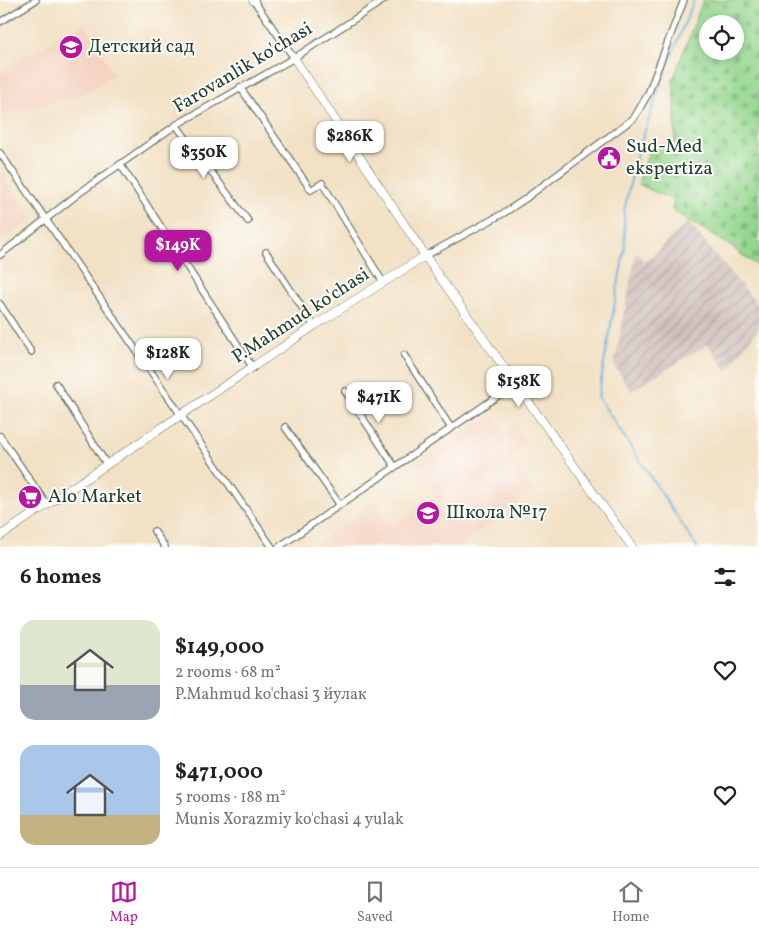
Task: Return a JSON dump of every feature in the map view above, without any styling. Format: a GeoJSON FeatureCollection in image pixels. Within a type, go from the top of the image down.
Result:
{"type":"FeatureCollection","features":[{"type":"Feature","properties":{"kind":"street"},"geometry":{"type":"LineString","coordinates":[[0,22],[36,0]]}},
{"type":"Feature","properties":{"kind":"street"},"geometry":{"type":"LineString","coordinates":[[254,0],[425,256],[632,547]]}},
{"type":"Feature","properties":{"kind":"street"},"geometry":{"type":"LineString","coordinates":[[370,0],[374,6]]}},
{"type":"Feature","properties":{"kind":"street","name":"Farovanlik ko'chasi"},"geometry":{"type":"LineString","coordinates":[[0,255],[120,164],[176,125],[294,58],[384,0]]}},
{"type":"Feature","properties":{"kind":"street","name":"P.Mahmud ko'chasi"},"geometry":{"type":"LineString","coordinates":[[526,198],[634,118],[648,94],[684,0]]}},
{"type":"Feature","properties":{"kind":"street"},"geometry":{"type":"LineString","coordinates":[[240,87],[310,190],[322,183],[383,282]]}},
{"type":"Feature","properties":{"kind":"street","name":"P.Mahmud ko'chasi"},"geometry":{"type":"LineString","coordinates":[[0,536],[314,326],[425,256],[526,198],[639,118]]}},
{"type":"Feature","properties":{"kind":"street"},"geometry":{"type":"LineString","coordinates":[[176,125],[248,221]]}},
{"type":"Feature","properties":{"kind":"street"},"geometry":{"type":"LineString","coordinates":[[0,153],[272,547]]}},
{"type":"Feature","properties":{"kind":"street"},"geometry":{"type":"LineString","coordinates":[[120,164],[253,368]]}},
{"type":"Feature","properties":{"kind":"street"},"geometry":{"type":"LineString","coordinates":[[266,252],[314,326]]}},
{"type":"Feature","properties":{"kind":"street"},"geometry":{"type":"LineString","coordinates":[[0,304],[30,352]]}},
{"type":"Feature","properties":{"kind":"street"},"geometry":{"type":"LineString","coordinates":[[404,355],[451,428]]}},
{"type":"Feature","properties":{"kind":"street"},"geometry":{"type":"LineString","coordinates":[[56,384],[107,465]]}},
{"type":"Feature","properties":{"kind":"street"},"geometry":{"type":"LineString","coordinates":[[279,547],[515,384]]}},
{"type":"Feature","properties":{"kind":"street"},"geometry":{"type":"LineString","coordinates":[[346,391],[395,467]]}},
{"type":"Feature","properties":{"kind":"street"},"geometry":{"type":"LineString","coordinates":[[285,427],[340,505]]}},
{"type":"Feature","properties":{"kind":"street"},"geometry":{"type":"LineString","coordinates":[[0,436],[47,505]]}},
{"type":"Feature","properties":{"kind":"street"},"geometry":{"type":"LineString","coordinates":[[154,531],[165,547]]}},
{"type":"Feature","properties":{"kind":"shaded area","name":"Детский сад"},"geometry":{"type":"Polygon","coordinates":[[[86,24],[113,75],[80,96],[0,115],[0,70],[86,24]]]}},
{"type":"Feature","properties":{"kind":"shaded area"},"geometry":{"type":"Polygon","coordinates":[[[0,172],[33,219],[0,241],[0,172]]]}},
{"type":"Feature","properties":{"kind":"shaded area"},"geometry":{"type":"Polygon","coordinates":[[[688,222],[759,306],[759,327],[727,371],[708,344],[631,391],[614,365],[636,252],[644,262],[688,222]]]}},
{"type":"Feature","properties":{"kind":"shaded area"},"geometry":{"type":"Polygon","coordinates":[[[492,414],[504,433],[515,425],[526,440],[513,456],[534,491],[465,541],[469,547],[311,547],[376,501],[392,526],[435,496],[415,465],[492,414]]]}},
{"type":"Feature","properties":{"kind":"green space"},"geometry":{"type":"Polygon","coordinates":[[[703,0],[759,0],[759,267],[729,245],[672,210],[674,201],[638,184],[652,143],[675,149],[673,80],[703,0]]]}},
{"type":"Feature","properties":{"kind":"waterway"},"geometry":{"type":"LineString","coordinates":[[694,0],[662,80],[636,157],[624,211],[625,247],[598,397],[697,547]]}},
{"type":"Feature","properties":{"kind":"place","name":"Детский сад"},"geometry":{"type":"Point","coordinates":[71,47]}},
{"type":"Feature","properties":{"kind":"place","name":"Sud-Med ekspertiza"},"geometry":{"type":"Point","coordinates":[609,158]}},
{"type":"Feature","properties":{"kind":"place","name":"Alo Market"},"geometry":{"type":"Point","coordinates":[30,497]}},
{"type":"Feature","properties":{"kind":"place","name":"Школа №17"},"geometry":{"type":"Point","coordinates":[428,513]}}]}
